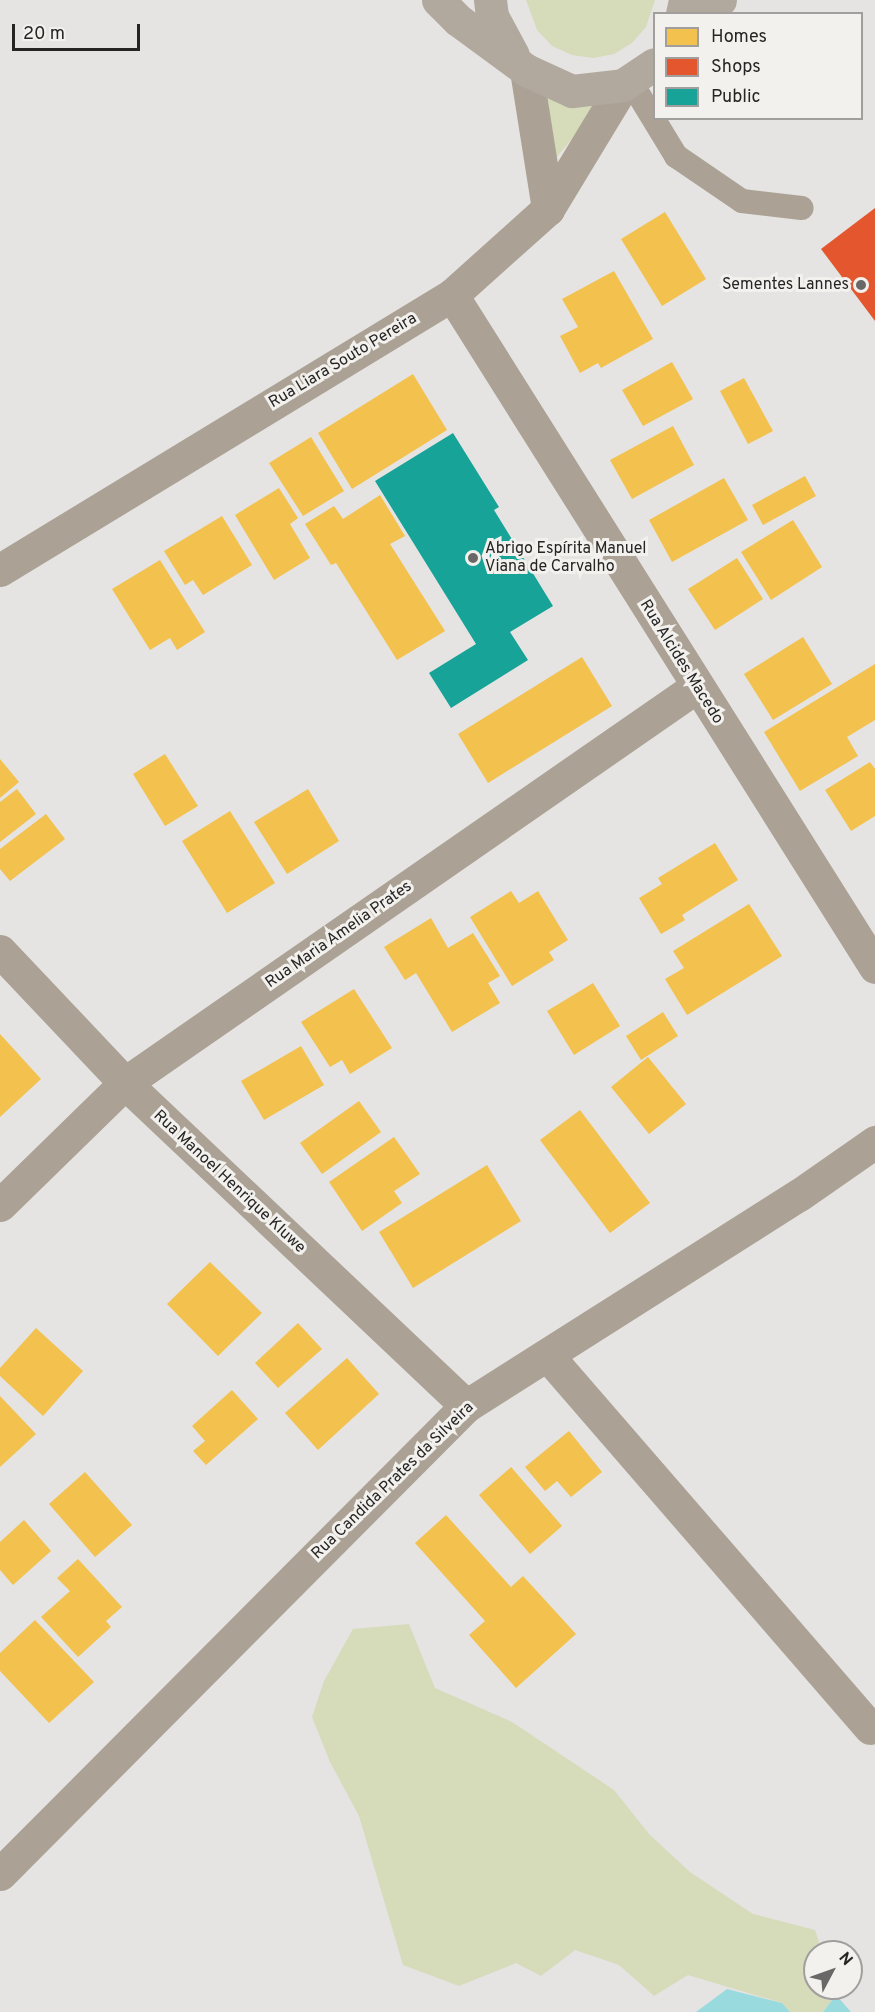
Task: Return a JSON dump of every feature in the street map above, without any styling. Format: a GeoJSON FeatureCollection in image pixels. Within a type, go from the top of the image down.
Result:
{"type":"FeatureCollection","features":[{"type":"Feature","properties":{"kind":"main road"},"geometry":{"type":"LineString","coordinates":[[438,0],[458,20],[526,70],[572,91],[636,77]]}},
{"type":"Feature","properties":{"kind":"main road"},"geometry":{"type":"LineString","coordinates":[[490,0],[492,16],[505,46],[526,70]]}},
{"type":"Feature","properties":{"kind":"main road"},"geometry":{"type":"LineString","coordinates":[[709,12],[720,0]]}},
{"type":"Feature","properties":{"kind":"street"},"geometry":{"type":"LineString","coordinates":[[526,70],[548,209]]}},
{"type":"Feature","properties":{"kind":"street","name":"Rua Liara Souto Pereira"},"geometry":{"type":"LineString","coordinates":[[0,570],[452,295],[548,209],[636,77]]}},
{"type":"Feature","properties":{"kind":"street","name":"Rua Alcides Macedo"},"geometry":{"type":"LineString","coordinates":[[452,295],[696,687],[875,967]]}},
{"type":"Feature","properties":{"kind":"street","name":"Rua Maria Amelia Prates"},"geometry":{"type":"LineString","coordinates":[[0,1205],[125,1083],[696,687]]}},
{"type":"Feature","properties":{"kind":"street","name":"Rua Manoel Henrique Kluwe"},"geometry":{"type":"LineString","coordinates":[[0,951],[125,1083],[466,1406]]}},
{"type":"Feature","properties":{"kind":"street","name":"Rua Candida Prates da Silveira"},"geometry":{"type":"LineString","coordinates":[[0,1874],[466,1406],[799,1195],[875,1142]]}},
{"type":"Feature","properties":{"kind":"street"},"geometry":{"type":"LineString","coordinates":[[548,1356],[870,1728]]}},
{"type":"Feature","properties":{"kind":"lane"},"geometry":{"type":"LineString","coordinates":[[636,77],[653,111]]}},
{"type":"Feature","properties":{"kind":"lane"},"geometry":{"type":"LineString","coordinates":[[658,120],[676,156],[742,201],[802,208]]}},
{"type":"Feature","properties":{"kind":"green space"},"geometry":{"type":"Polygon","coordinates":[[[526,0],[655,0],[646,27],[632,43],[614,54],[593,58],[572,55],[552,46],[537,30],[526,0]]]}},
{"type":"Feature","properties":{"kind":"green space"},"geometry":{"type":"Polygon","coordinates":[[[536,94],[594,102],[599,107],[555,159],[536,94]]]}},
{"type":"Feature","properties":{"kind":"green space"},"geometry":{"type":"Polygon","coordinates":[[[409,1624],[435,1688],[512,1722],[614,1790],[649,1834],[690,1872],[753,1914],[815,1930],[818,1940],[803,1940],[803,2000],[832,2000],[823,2012],[790,2012],[782,2003],[688,1975],[654,1996],[619,1965],[575,1950],[541,1976],[516,1963],[459,1986],[403,1965],[359,1816],[330,1762],[312,1717],[324,1681],[353,1629],[409,1624]]]}},
{"type":"Feature","properties":{"kind":"water"},"geometry":{"type":"Polygon","coordinates":[[[727,1989],[782,2003],[790,2012],[696,2012],[727,1989]]]}},
{"type":"Feature","properties":{"kind":"water"},"geometry":{"type":"Polygon","coordinates":[[[832,2000],[840,2000],[851,2012],[823,2012],[832,2000]]]}},
{"type":"Feature","properties":{"kind":"building: Homes"},"geometry":{"type":"Polygon","coordinates":[[[665,212],[706,279],[662,306],[621,239],[665,212]]]}},
{"type":"Feature","properties":{"kind":"building: Homes"},"geometry":{"type":"Polygon","coordinates":[[[614,271],[653,339],[601,368],[598,363],[580,373],[560,336],[578,327],[562,299],[614,271]]]}},
{"type":"Feature","properties":{"kind":"building: Homes"},"geometry":{"type":"Polygon","coordinates":[[[672,362],[693,399],[643,426],[622,390],[672,362]]]}},
{"type":"Feature","properties":{"kind":"building: Homes"},"geometry":{"type":"Polygon","coordinates":[[[413,374],[447,430],[352,489],[318,433],[413,374]]]}},
{"type":"Feature","properties":{"kind":"building: Homes"},"geometry":{"type":"Polygon","coordinates":[[[744,378],[773,431],[748,444],[720,391],[744,378]]]}},
{"type":"Feature","properties":{"kind":"building: Homes"},"geometry":{"type":"Polygon","coordinates":[[[673,426],[694,465],[632,499],[610,460],[673,426]]]}},
{"type":"Feature","properties":{"kind":"building: Homes"},"geometry":{"type":"Polygon","coordinates":[[[311,437],[344,491],[303,516],[269,463],[311,437]]]}},
{"type":"Feature","properties":{"kind":"building: Homes"},"geometry":{"type":"Polygon","coordinates":[[[805,476],[816,496],[763,525],[752,505],[805,476]]]}},
{"type":"Feature","properties":{"kind":"building: Homes"},"geometry":{"type":"Polygon","coordinates":[[[724,478],[748,520],[672,562],[649,520],[724,478]]]}},
{"type":"Feature","properties":{"kind":"building: Homes"},"geometry":{"type":"Polygon","coordinates":[[[279,488],[298,518],[290,524],[310,558],[274,580],[235,515],[279,488]]]}},
{"type":"Feature","properties":{"kind":"building: Homes"},"geometry":{"type":"Polygon","coordinates":[[[380,495],[405,536],[390,544],[445,631],[397,660],[336,563],[331,565],[305,524],[334,506],[343,519],[380,495]]]}},
{"type":"Feature","properties":{"kind":"building: Homes"},"geometry":{"type":"Polygon","coordinates":[[[222,516],[252,565],[203,595],[193,580],[185,585],[164,551],[222,516]]]}},
{"type":"Feature","properties":{"kind":"building: Homes"},"geometry":{"type":"Polygon","coordinates":[[[793,520],[822,567],[771,600],[741,552],[793,520]]]}},
{"type":"Feature","properties":{"kind":"building: Homes"},"geometry":{"type":"Polygon","coordinates":[[[737,558],[763,599],[715,630],[688,589],[737,558]]]}},
{"type":"Feature","properties":{"kind":"building: Homes"},"geometry":{"type":"Polygon","coordinates":[[[160,560],[205,632],[177,650],[170,638],[150,650],[112,589],[160,560]]]}},
{"type":"Feature","properties":{"kind":"building: Homes"},"geometry":{"type":"Polygon","coordinates":[[[803,637],[832,684],[773,720],[744,674],[803,637]]]}},
{"type":"Feature","properties":{"kind":"building: Homes"},"geometry":{"type":"Polygon","coordinates":[[[582,657],[612,706],[488,783],[458,734],[582,657]]]}},
{"type":"Feature","properties":{"kind":"building: Homes"},"geometry":{"type":"Polygon","coordinates":[[[875,664],[875,720],[847,737],[858,756],[800,791],[764,732],[875,664]]]}},
{"type":"Feature","properties":{"kind":"building: Homes"},"geometry":{"type":"Polygon","coordinates":[[[165,754],[198,806],[165,826],[133,774],[165,754]]]}},
{"type":"Feature","properties":{"kind":"building: Homes"},"geometry":{"type":"Polygon","coordinates":[[[0,759],[19,782],[0,798],[0,759]]]}},
{"type":"Feature","properties":{"kind":"building: Homes"},"geometry":{"type":"Polygon","coordinates":[[[870,762],[875,769],[875,816],[851,831],[825,790],[870,762]]]}},
{"type":"Feature","properties":{"kind":"building: Homes"},"geometry":{"type":"Polygon","coordinates":[[[17,789],[36,814],[0,842],[0,802],[17,789]]]}},
{"type":"Feature","properties":{"kind":"building: Homes"},"geometry":{"type":"Polygon","coordinates":[[[308,789],[339,841],[287,874],[254,822],[308,789]]]}},
{"type":"Feature","properties":{"kind":"building: Homes"},"geometry":{"type":"Polygon","coordinates":[[[230,811],[275,883],[227,913],[182,841],[230,811]]]}},
{"type":"Feature","properties":{"kind":"building: Homes"},"geometry":{"type":"Polygon","coordinates":[[[46,814],[65,839],[10,881],[0,869],[0,849],[46,814]]]}},
{"type":"Feature","properties":{"kind":"building: Homes"},"geometry":{"type":"Polygon","coordinates":[[[715,843],[738,880],[682,915],[685,920],[661,934],[639,898],[662,884],[658,878],[715,843]]]}},
{"type":"Feature","properties":{"kind":"building: Homes"},"geometry":{"type":"Polygon","coordinates":[[[511,891],[519,903],[538,891],[568,940],[549,952],[554,960],[512,986],[470,917],[511,891]]]}},
{"type":"Feature","properties":{"kind":"building: Homes"},"geometry":{"type":"Polygon","coordinates":[[[749,904],[782,956],[687,1015],[665,979],[684,968],[673,951],[749,904]]]}},
{"type":"Feature","properties":{"kind":"building: Homes"},"geometry":{"type":"Polygon","coordinates":[[[431,918],[448,948],[473,933],[500,976],[488,983],[500,1003],[452,1032],[416,973],[405,980],[384,947],[431,918]]]}},
{"type":"Feature","properties":{"kind":"building: Homes"},"geometry":{"type":"Polygon","coordinates":[[[593,983],[620,1026],[574,1055],[547,1011],[593,983]]]}},
{"type":"Feature","properties":{"kind":"building: Homes"},"geometry":{"type":"Polygon","coordinates":[[[354,989],[392,1048],[350,1074],[342,1060],[330,1067],[301,1022],[354,989]]]}},
{"type":"Feature","properties":{"kind":"building: Homes"},"geometry":{"type":"Polygon","coordinates":[[[663,1012],[678,1036],[641,1060],[626,1036],[663,1012]]]}},
{"type":"Feature","properties":{"kind":"building: Homes"},"geometry":{"type":"Polygon","coordinates":[[[0,1034],[41,1079],[0,1117],[0,1034]]]}},
{"type":"Feature","properties":{"kind":"building: Homes"},"geometry":{"type":"Polygon","coordinates":[[[301,1046],[324,1085],[264,1120],[241,1081],[301,1046]]]}},
{"type":"Feature","properties":{"kind":"building: Homes"},"geometry":{"type":"Polygon","coordinates":[[[648,1057],[686,1104],[649,1134],[611,1087],[648,1057]]]}},
{"type":"Feature","properties":{"kind":"building: Homes"},"geometry":{"type":"Polygon","coordinates":[[[359,1101],[381,1132],[322,1174],[300,1143],[359,1101]]]}},
{"type":"Feature","properties":{"kind":"building: Homes"},"geometry":{"type":"Polygon","coordinates":[[[580,1110],[650,1203],[610,1233],[540,1140],[580,1110]]]}},
{"type":"Feature","properties":{"kind":"building: Homes"},"geometry":{"type":"Polygon","coordinates":[[[394,1137],[420,1174],[394,1191],[402,1203],[362,1231],[329,1182],[394,1137]]]}},
{"type":"Feature","properties":{"kind":"building: Homes"},"geometry":{"type":"Polygon","coordinates":[[[487,1165],[521,1221],[413,1288],[379,1232],[487,1165]]]}},
{"type":"Feature","properties":{"kind":"building: Homes"},"geometry":{"type":"Polygon","coordinates":[[[210,1262],[262,1313],[218,1356],[167,1304],[210,1262]]]}},
{"type":"Feature","properties":{"kind":"building: Homes"},"geometry":{"type":"Polygon","coordinates":[[[298,1323],[322,1349],[278,1388],[255,1363],[298,1323]]]}},
{"type":"Feature","properties":{"kind":"building: Homes"},"geometry":{"type":"Polygon","coordinates":[[[36,1328],[83,1371],[43,1416],[0,1376],[0,1368],[36,1328]]]}},
{"type":"Feature","properties":{"kind":"building: Homes"},"geometry":{"type":"Polygon","coordinates":[[[347,1358],[379,1394],[318,1450],[285,1413],[347,1358]]]}},
{"type":"Feature","properties":{"kind":"building: Homes"},"geometry":{"type":"Polygon","coordinates":[[[232,1390],[258,1419],[206,1465],[193,1451],[205,1441],[192,1426],[232,1390]]]}},
{"type":"Feature","properties":{"kind":"building: Homes"},"geometry":{"type":"Polygon","coordinates":[[[0,1396],[36,1434],[0,1467],[0,1396]]]}},
{"type":"Feature","properties":{"kind":"building: Homes"},"geometry":{"type":"Polygon","coordinates":[[[569,1431],[602,1472],[571,1497],[557,1481],[545,1491],[525,1467],[569,1431]]]}},
{"type":"Feature","properties":{"kind":"building: Homes"},"geometry":{"type":"Polygon","coordinates":[[[511,1467],[562,1526],[530,1554],[479,1495],[511,1467]]]}},
{"type":"Feature","properties":{"kind":"building: Homes"},"geometry":{"type":"Polygon","coordinates":[[[85,1472],[132,1525],[95,1557],[49,1504],[85,1472]]]}},
{"type":"Feature","properties":{"kind":"building: Homes"},"geometry":{"type":"Polygon","coordinates":[[[446,1515],[511,1587],[523,1576],[576,1634],[516,1688],[469,1635],[485,1621],[415,1543],[446,1515]]]}},
{"type":"Feature","properties":{"kind":"building: Homes"},"geometry":{"type":"Polygon","coordinates":[[[24,1520],[51,1551],[13,1585],[0,1570],[0,1542],[24,1520]]]}},
{"type":"Feature","properties":{"kind":"building: Homes"},"geometry":{"type":"Polygon","coordinates":[[[78,1559],[122,1607],[106,1621],[111,1627],[78,1657],[41,1617],[70,1591],[57,1578],[78,1559]]]}},
{"type":"Feature","properties":{"kind":"building: Homes"},"geometry":{"type":"Polygon","coordinates":[[[35,1620],[94,1682],[49,1723],[0,1671],[0,1653],[35,1620]]]}},
{"type":"Feature","properties":{"kind":"building: Shops","name":"Sementes Lannes"},"geometry":{"type":"Polygon","coordinates":[[[875,208],[875,321],[821,249],[875,208]]]}},
{"type":"Feature","properties":{"kind":"building: Public","name":"Abrigo Espírita Manuel Viana de Carvalho"},"geometry":{"type":"Polygon","coordinates":[[[453,433],[499,507],[494,510],[553,606],[510,632],[528,660],[451,708],[429,673],[476,644],[375,481],[453,433]]]}},
{"type":"Feature","properties":{"kind":"place","name":"Sementes Lannes"},"geometry":{"type":"Point","coordinates":[861,285]}},
{"type":"Feature","properties":{"kind":"place","name":"Abrigo Espírita Manuel Viana de Carvalho"},"geometry":{"type":"Point","coordinates":[473,558]}}]}
